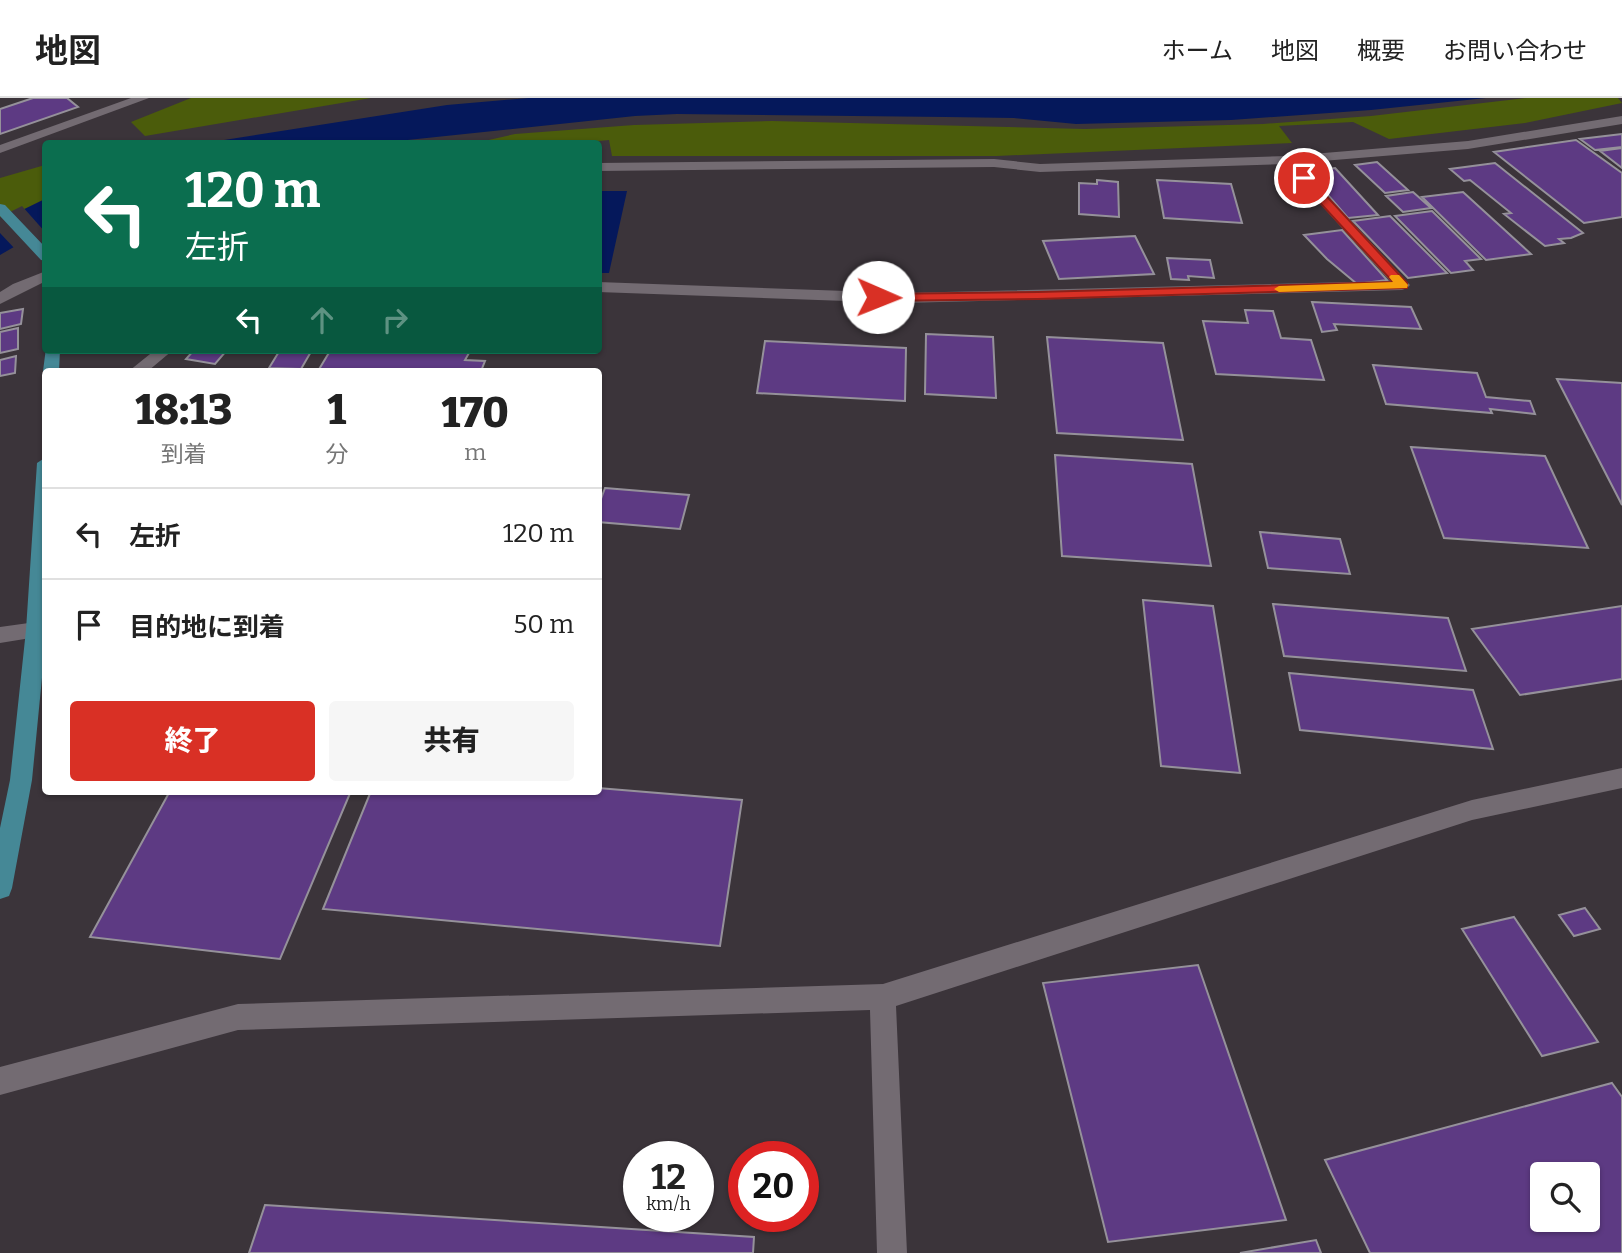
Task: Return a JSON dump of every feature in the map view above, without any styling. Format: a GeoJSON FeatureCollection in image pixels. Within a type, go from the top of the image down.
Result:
{"type":"FeatureCollection","features":[{"type":"Feature","properties":{"kind":"main road"},"geometry":{"type":"LineString","coordinates":[[0,208],[42,253]]}},
{"type":"Feature","properties":{"kind":"main road"},"geometry":{"type":"LineString","coordinates":[[0,888],[21,779],[36,631],[42,530]]}},
{"type":"Feature","properties":{"kind":"street"},"geometry":{"type":"LineString","coordinates":[[0,149],[143,98]]}},
{"type":"Feature","properties":{"kind":"street"},"geometry":{"type":"LineString","coordinates":[[602,167],[993,163],[1040,168],[1287,160],[1468,145],[1622,120]]}},
{"type":"Feature","properties":{"kind":"street"},"geometry":{"type":"LineString","coordinates":[[602,287],[902,298],[1402,285],[1287,160]]}},
{"type":"Feature","properties":{"kind":"street"},"geometry":{"type":"LineString","coordinates":[[0,299],[18,286],[42,277]]}},
{"type":"Feature","properties":{"kind":"street"},"geometry":{"type":"LineString","coordinates":[[141,368],[160,354]]}},
{"type":"Feature","properties":{"kind":"street"},"geometry":{"type":"LineString","coordinates":[[0,635],[36,631]]}},
{"type":"Feature","properties":{"kind":"street"},"geometry":{"type":"LineString","coordinates":[[0,1082],[238,1017],[883,997],[1472,810],[1622,778]]}},
{"type":"Feature","properties":{"kind":"street"},"geometry":{"type":"LineString","coordinates":[[883,997],[892,1253]]}},
{"type":"Feature","properties":{"kind":"green space"},"geometry":{"type":"Polygon","coordinates":[[[191,98],[371,98],[145,136],[131,122],[191,98]]]}},
{"type":"Feature","properties":{"kind":"green space"},"geometry":{"type":"Polygon","coordinates":[[[1527,98],[1618,98],[1622,103],[1525,123],[1389,139],[1353,122],[1279,126],[1292,143],[997,156],[612,156],[609,140],[488,140],[515,134],[634,125],[772,121],[1085,129],[1263,124],[1371,116],[1527,98]]]}},
{"type":"Feature","properties":{"kind":"green space"},"geometry":{"type":"Polygon","coordinates":[[[42,166],[42,200],[0,221],[0,178],[42,166]]]}},
{"type":"Feature","properties":{"kind":"shaded area"},"geometry":{"type":"Polygon","coordinates":[[[529,98],[1486,98],[1231,120],[1076,124],[1014,118],[677,114],[407,140],[224,140],[447,105],[529,98]]]}},
{"type":"Feature","properties":{"kind":"shaded area"},"geometry":{"type":"Polygon","coordinates":[[[602,191],[627,191],[609,273],[602,273],[602,191]]]}},
{"type":"Feature","properties":{"kind":"shaded area"},"geometry":{"type":"Polygon","coordinates":[[[42,200],[42,231],[0,255],[0,221],[42,200]]]}},
{"type":"Feature","properties":{"kind":"pier"},"geometry":{"type":"Polygon","coordinates":[[[22,206],[42,228],[42,235],[16,250],[0,233],[0,217],[22,206]]]}},
{"type":"Feature","properties":{"kind":"building"},"geometry":{"type":"Polygon","coordinates":[[[33,98],[67,98],[78,107],[0,134],[0,109],[33,98]]]}},
{"type":"Feature","properties":{"kind":"building"},"geometry":{"type":"Polygon","coordinates":[[[1622,134],[1622,147],[1595,150],[1580,139],[1622,134]]]}},
{"type":"Feature","properties":{"kind":"building"},"geometry":{"type":"Polygon","coordinates":[[[1576,140],[1622,173],[1622,217],[1584,223],[1494,152],[1576,140]]]}},
{"type":"Feature","properties":{"kind":"building"},"geometry":{"type":"Polygon","coordinates":[[[1622,148],[1622,168],[1600,151],[1622,148]]]}},
{"type":"Feature","properties":{"kind":"building"},"geometry":{"type":"Polygon","coordinates":[[[1377,162],[1408,190],[1385,193],[1355,165],[1377,162]]]}},
{"type":"Feature","properties":{"kind":"building"},"geometry":{"type":"Polygon","coordinates":[[[1495,163],[1583,233],[1559,239],[1564,243],[1545,246],[1504,214],[1511,213],[1470,180],[1464,181],[1450,169],[1495,163]]]}},
{"type":"Feature","properties":{"kind":"building"},"geometry":{"type":"Polygon","coordinates":[[[1335,168],[1378,215],[1348,218],[1307,171],[1335,168]]]}},
{"type":"Feature","properties":{"kind":"building"},"geometry":{"type":"Polygon","coordinates":[[[1097,180],[1118,182],[1119,217],[1079,214],[1079,183],[1097,184],[1097,180]]]}},
{"type":"Feature","properties":{"kind":"building"},"geometry":{"type":"Polygon","coordinates":[[[1157,180],[1231,184],[1242,223],[1164,218],[1157,180]]]}},
{"type":"Feature","properties":{"kind":"building"},"geometry":{"type":"Polygon","coordinates":[[[1413,192],[1431,208],[1403,212],[1386,196],[1413,192]]]}},
{"type":"Feature","properties":{"kind":"building"},"geometry":{"type":"Polygon","coordinates":[[[1463,192],[1531,254],[1486,260],[1422,197],[1463,192]]]}},
{"type":"Feature","properties":{"kind":"building"},"geometry":{"type":"Polygon","coordinates":[[[1432,211],[1481,259],[1465,261],[1473,270],[1451,273],[1395,216],[1432,211]]]}},
{"type":"Feature","properties":{"kind":"building"},"geometry":{"type":"Polygon","coordinates":[[[1390,216],[1447,273],[1408,278],[1353,221],[1390,216]]]}},
{"type":"Feature","properties":{"kind":"building"},"geometry":{"type":"Polygon","coordinates":[[[1342,230],[1387,280],[1357,284],[1304,235],[1342,230]]]}},
{"type":"Feature","properties":{"kind":"building"},"geometry":{"type":"Polygon","coordinates":[[[1135,236],[1154,274],[1059,279],[1043,241],[1135,236]]]}},
{"type":"Feature","properties":{"kind":"building"},"geometry":{"type":"Polygon","coordinates":[[[1167,258],[1210,260],[1214,278],[1188,276],[1189,280],[1171,279],[1167,258]]]}},
{"type":"Feature","properties":{"kind":"building"},"geometry":{"type":"Polygon","coordinates":[[[1312,302],[1411,307],[1421,329],[1334,324],[1337,330],[1322,332],[1312,302]]]}},
{"type":"Feature","properties":{"kind":"building"},"geometry":{"type":"Polygon","coordinates":[[[23,309],[21,324],[0,329],[0,313],[23,309]]]}},
{"type":"Feature","properties":{"kind":"building"},"geometry":{"type":"Polygon","coordinates":[[[1245,310],[1273,311],[1281,338],[1311,340],[1324,380],[1216,374],[1203,321],[1248,323],[1245,310]]]}},
{"type":"Feature","properties":{"kind":"building"},"geometry":{"type":"Polygon","coordinates":[[[18,328],[18,349],[0,353],[0,332],[18,328]]]}},
{"type":"Feature","properties":{"kind":"building"},"geometry":{"type":"Polygon","coordinates":[[[926,334],[993,337],[996,398],[925,394],[926,334]]]}},
{"type":"Feature","properties":{"kind":"building"},"geometry":{"type":"Polygon","coordinates":[[[1047,337],[1163,343],[1183,440],[1057,433],[1047,337]]]}},
{"type":"Feature","properties":{"kind":"building"},"geometry":{"type":"Polygon","coordinates":[[[765,341],[906,348],[905,401],[757,393],[765,341]]]}},
{"type":"Feature","properties":{"kind":"building"},"geometry":{"type":"Polygon","coordinates":[[[190,354],[224,354],[215,364],[186,359],[190,354]]]}},
{"type":"Feature","properties":{"kind":"building"},"geometry":{"type":"Polygon","coordinates":[[[278,354],[310,354],[302,368],[269,368],[278,354]]]}},
{"type":"Feature","properties":{"kind":"building"},"geometry":{"type":"Polygon","coordinates":[[[328,354],[468,354],[465,360],[485,361],[482,368],[320,368],[328,354]]]}},
{"type":"Feature","properties":{"kind":"building"},"geometry":{"type":"Polygon","coordinates":[[[16,356],[15,373],[0,376],[0,360],[16,356]]]}},
{"type":"Feature","properties":{"kind":"building"},"geometry":{"type":"Polygon","coordinates":[[[1373,365],[1477,373],[1486,397],[1530,401],[1535,414],[1386,404],[1373,365]]]}},
{"type":"Feature","properties":{"kind":"building"},"geometry":{"type":"Polygon","coordinates":[[[1557,379],[1622,383],[1622,505],[1557,379]]]}},
{"type":"Feature","properties":{"kind":"building"},"geometry":{"type":"Polygon","coordinates":[[[1411,447],[1545,456],[1588,548],[1444,538],[1411,447]]]}},
{"type":"Feature","properties":{"kind":"building"},"geometry":{"type":"Polygon","coordinates":[[[1055,455],[1192,464],[1211,566],[1062,556],[1055,455]]]}},
{"type":"Feature","properties":{"kind":"building"},"geometry":{"type":"Polygon","coordinates":[[[605,488],[689,495],[680,529],[602,522],[602,496],[605,488]]]}},
{"type":"Feature","properties":{"kind":"building"},"geometry":{"type":"Polygon","coordinates":[[[1260,532],[1340,539],[1350,574],[1268,568],[1260,532]]]}},
{"type":"Feature","properties":{"kind":"building"},"geometry":{"type":"Polygon","coordinates":[[[1143,600],[1213,606],[1240,773],[1161,766],[1143,600]]]}},
{"type":"Feature","properties":{"kind":"building"},"geometry":{"type":"Polygon","coordinates":[[[1273,604],[1448,618],[1466,671],[1284,656],[1273,604]]]}},
{"type":"Feature","properties":{"kind":"building"},"geometry":{"type":"Polygon","coordinates":[[[1622,606],[1622,679],[1520,695],[1472,629],[1622,606]]]}},
{"type":"Feature","properties":{"kind":"building"},"geometry":{"type":"Polygon","coordinates":[[[1289,673],[1473,690],[1493,749],[1300,730],[1289,673]]]}},
{"type":"Feature","properties":{"kind":"building"},"geometry":{"type":"Polygon","coordinates":[[[602,788],[742,800],[720,946],[323,909],[369,795],[602,795],[602,788]]]}},
{"type":"Feature","properties":{"kind":"building"},"geometry":{"type":"Polygon","coordinates":[[[168,795],[349,795],[280,959],[90,937],[168,795]]]}},
{"type":"Feature","properties":{"kind":"building"},"geometry":{"type":"Polygon","coordinates":[[[1585,908],[1600,929],[1574,936],[1559,915],[1585,908]]]}},
{"type":"Feature","properties":{"kind":"building"},"geometry":{"type":"Polygon","coordinates":[[[1514,917],[1598,1042],[1542,1056],[1462,929],[1514,917]]]}},
{"type":"Feature","properties":{"kind":"building"},"geometry":{"type":"Polygon","coordinates":[[[1198,965],[1286,1220],[1108,1242],[1043,983],[1198,965]]]}},
{"type":"Feature","properties":{"kind":"building"},"geometry":{"type":"Polygon","coordinates":[[[1612,1083],[1622,1097],[1622,1253],[1370,1253],[1325,1160],[1612,1083]]]}},
{"type":"Feature","properties":{"kind":"building"},"geometry":{"type":"Polygon","coordinates":[[[265,1205],[623,1228],[623,1232],[754,1237],[753,1253],[249,1253],[265,1205]]]}},
{"type":"Feature","properties":{"kind":"building"},"geometry":{"type":"Polygon","coordinates":[[[1316,1240],[1321,1253],[1240,1253],[1316,1240]]]}},
{"type":"Feature","properties":{"kind":"slow traffic"},"geometry":{"type":"LineString","coordinates":[[1279,289],[1402,285],[1395,277]]}},
{"type":"Feature","properties":{"kind":"route"},"geometry":{"type":"LineString","coordinates":[[878,297],[1038,296],[1402,285],[1304,178]]}}]}
